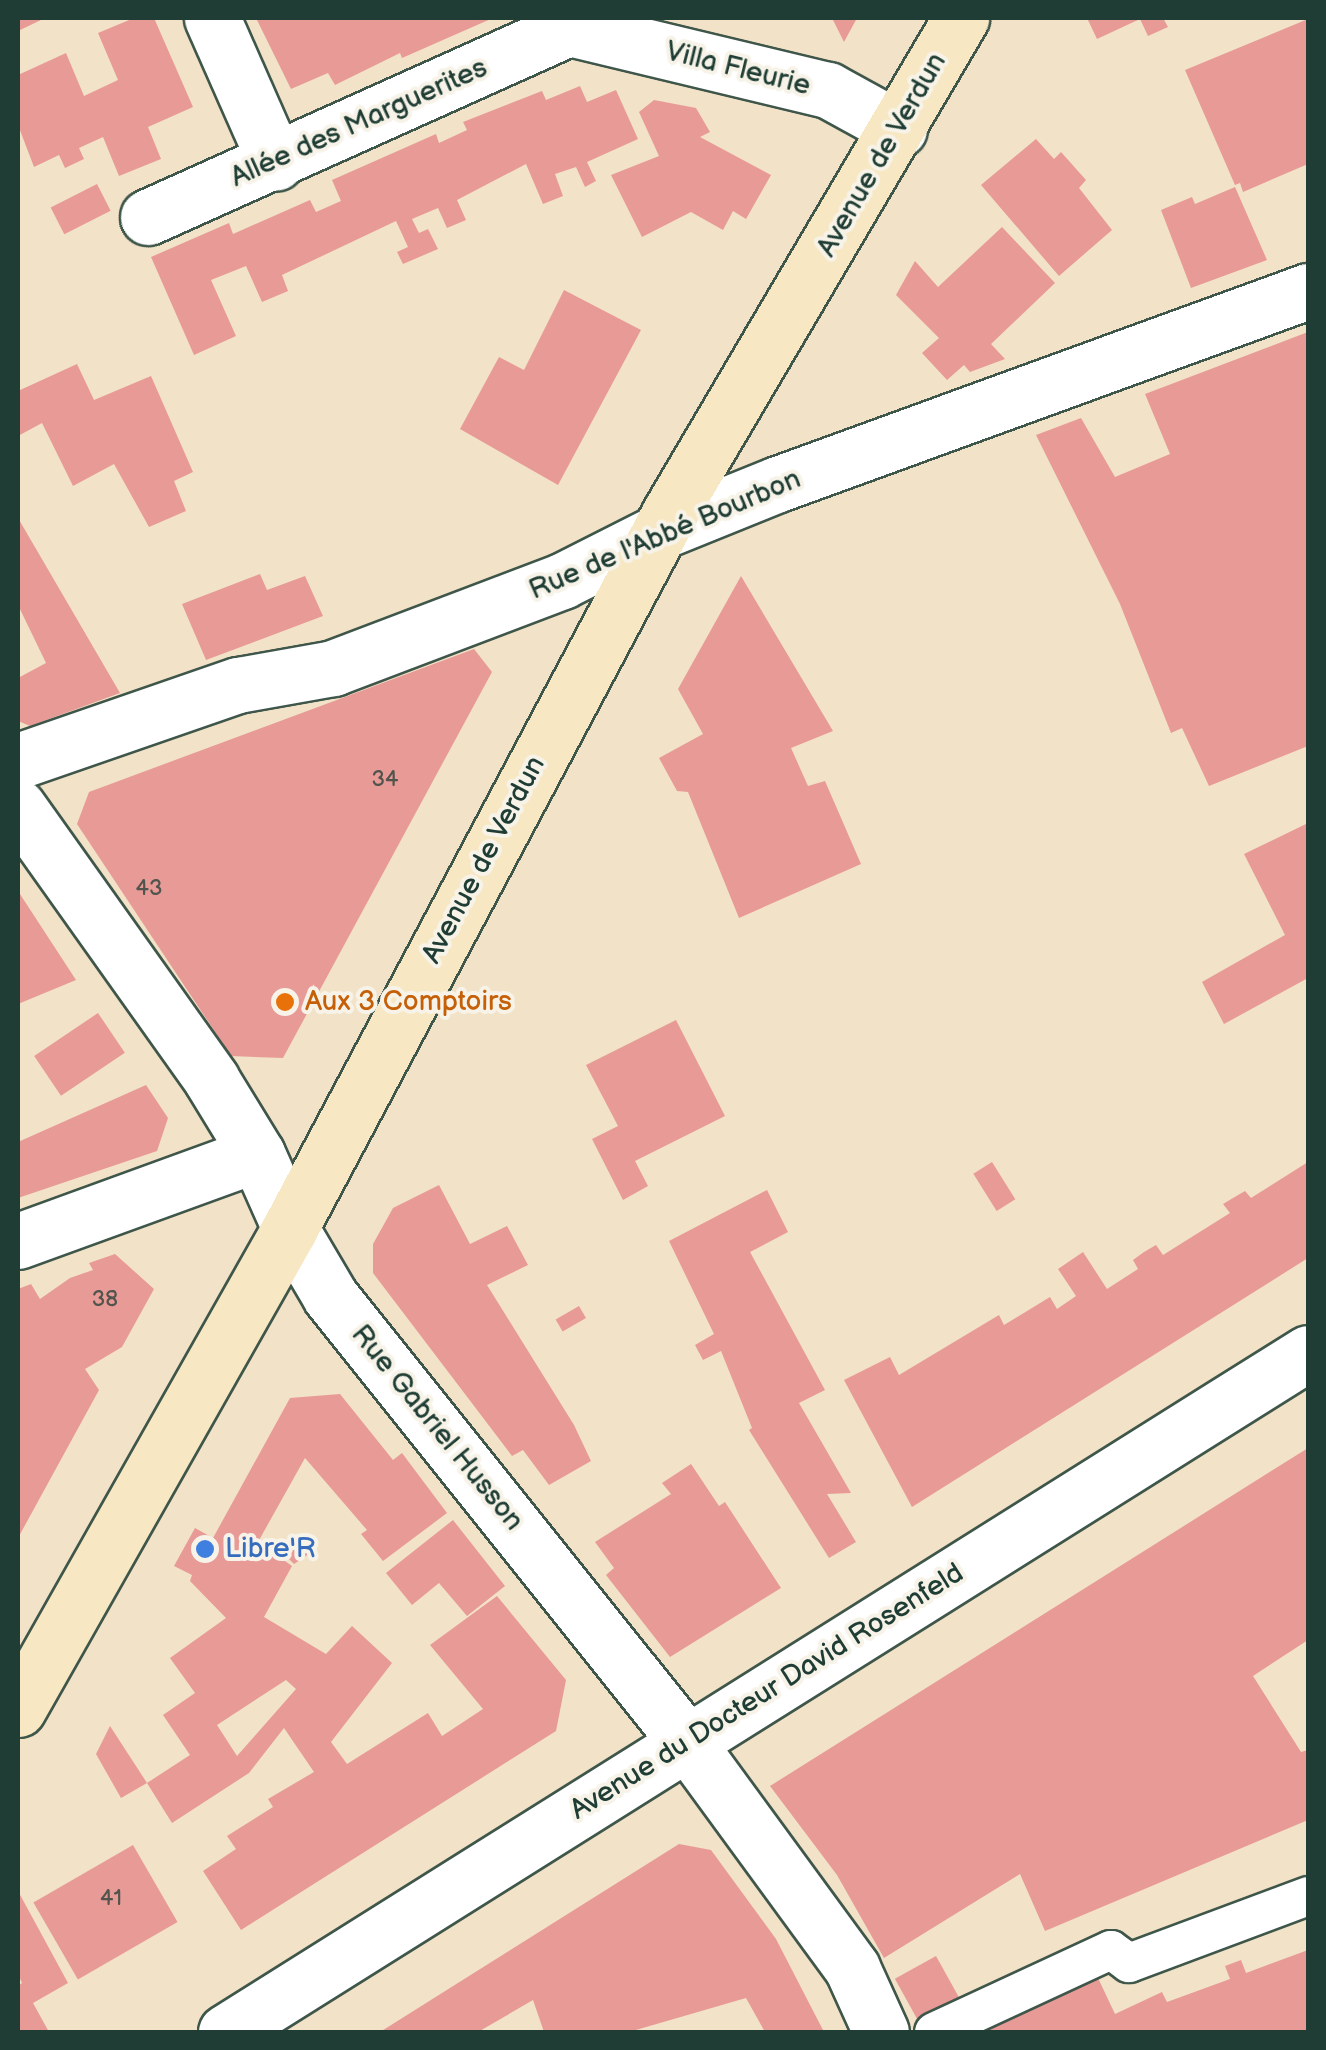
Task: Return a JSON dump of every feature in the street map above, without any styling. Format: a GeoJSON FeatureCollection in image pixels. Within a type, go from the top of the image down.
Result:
{"type":"FeatureCollection","features":[{"type":"Feature","properties":{"kind":"street"},"geometry":{"type":"LineString","coordinates":[[212,18],[276,163]]}},
{"type":"Feature","properties":{"kind":"street","name":"Avenue de Verdun"},"geometry":{"type":"LineString","coordinates":[[18,1709],[290,1228],[660,532],[961,18]]}},
{"type":"Feature","properties":{"kind":"street","name":"Allée des Marguerites"},"geometry":{"type":"LineString","coordinates":[[148,217],[276,163],[567,23]]}},
{"type":"Feature","properties":{"kind":"street","name":"Villa Fleurie"},"geometry":{"type":"LineString","coordinates":[[567,23],[828,90],[899,129]]}},
{"type":"Feature","properties":{"kind":"street","name":"Rue de l'Abbé Bourbon"},"geometry":{"type":"LineString","coordinates":[[18,762],[238,685],[333,668],[562,581],[660,532],[778,484],[1308,291]]}},
{"type":"Feature","properties":{"kind":"street","name":"Rue Gabriel Husson"},"geometry":{"type":"LineString","coordinates":[[18,807],[211,1079],[256,1154],[290,1228],[330,1296],[686,1741],[852,1968],[881,2032]]}},
{"type":"Feature","properties":{"kind":"street"},"geometry":{"type":"LineString","coordinates":[[18,1241],[256,1154]]}},
{"type":"Feature","properties":{"kind":"street","name":"Avenue du Docteur David Rosenfeld"},"geometry":{"type":"LineString","coordinates":[[226,2032],[1308,1354]]}},
{"type":"Feature","properties":{"kind":"lane"},"geometry":{"type":"LineString","coordinates":[[934,2032],[1111,1950],[1129,1963],[1308,1896]]}},
{"type":"Feature","properties":{"kind":"building"},"geometry":{"type":"Polygon","coordinates":[[[134,18],[154,18],[193,107],[148,127],[161,159],[119,176],[103,137],[79,148],[84,159],[65,168],[59,155],[34,167],[18,125],[18,75],[66,53],[84,96],[118,80],[98,33],[134,18]]]}},
{"type":"Feature","properties":{"kind":"building"},"geometry":{"type":"Polygon","coordinates":[[[256,18],[493,18],[402,58],[400,53],[335,85],[328,73],[291,89],[256,18]]]}},
{"type":"Feature","properties":{"kind":"building"},"geometry":{"type":"Polygon","coordinates":[[[832,18],[857,18],[844,42],[832,18]]]}},
{"type":"Feature","properties":{"kind":"building"},"geometry":{"type":"Polygon","coordinates":[[[1087,18],[1163,18],[1168,27],[1148,36],[1140,19],[1097,39],[1087,18]]]}},
{"type":"Feature","properties":{"kind":"building"},"geometry":{"type":"Polygon","coordinates":[[[18,19],[41,20],[18,31],[18,19]]]}},
{"type":"Feature","properties":{"kind":"building"},"geometry":{"type":"Polygon","coordinates":[[[1308,19],[1308,164],[1243,192],[1240,183],[1235,185],[1185,70],[1308,19]]]}},
{"type":"Feature","properties":{"kind":"building"},"geometry":{"type":"Polygon","coordinates":[[[580,86],[587,102],[616,90],[638,139],[587,162],[596,181],[585,187],[576,167],[555,174],[563,196],[543,204],[526,164],[457,200],[466,220],[447,228],[438,208],[412,219],[419,233],[428,229],[438,249],[403,264],[397,252],[408,247],[396,221],[282,275],[288,291],[262,302],[246,266],[211,280],[236,336],[194,355],[151,257],[229,223],[233,234],[310,200],[316,212],[341,201],[332,180],[436,134],[439,143],[467,130],[463,122],[542,91],[546,100],[580,86]]]}},
{"type":"Feature","properties":{"kind":"building"},"geometry":{"type":"Polygon","coordinates":[[[654,100],[696,108],[710,132],[700,137],[771,175],[746,219],[733,211],[723,230],[691,212],[642,237],[611,175],[659,156],[639,112],[654,100]]]}},
{"type":"Feature","properties":{"kind":"building"},"geometry":{"type":"Polygon","coordinates":[[[1036,139],[1054,159],[1061,152],[1086,180],[1079,188],[1112,230],[1059,276],[981,185],[1036,139]]]}},
{"type":"Feature","properties":{"kind":"building"},"geometry":{"type":"Polygon","coordinates":[[[97,184],[111,211],[64,234],[51,208],[97,184]]]}},
{"type":"Feature","properties":{"kind":"building"},"geometry":{"type":"Polygon","coordinates":[[[1235,187],[1267,260],[1191,288],[1161,210],[1192,197],[1195,204],[1235,187]]]}},
{"type":"Feature","properties":{"kind":"building"},"geometry":{"type":"Polygon","coordinates":[[[1002,227],[1055,283],[991,344],[1005,359],[970,372],[964,365],[947,380],[922,353],[939,338],[896,295],[915,261],[938,287],[1002,227]]]}},
{"type":"Feature","properties":{"kind":"building"},"geometry":{"type":"Polygon","coordinates":[[[564,290],[641,330],[558,485],[460,429],[499,357],[524,370],[564,290]]]}},
{"type":"Feature","properties":{"kind":"building"},"geometry":{"type":"Polygon","coordinates":[[[1308,332],[1308,746],[1209,786],[1182,728],[1171,733],[1120,604],[1036,435],[1081,418],[1115,477],[1170,454],[1145,394],[1308,332]]]}},
{"type":"Feature","properties":{"kind":"building"},"geometry":{"type":"Polygon","coordinates":[[[77,364],[94,400],[151,376],[193,472],[174,481],[186,511],[149,527],[114,464],[73,486],[42,423],[18,436],[18,391],[77,364]]]}},
{"type":"Feature","properties":{"kind":"building"},"geometry":{"type":"Polygon","coordinates":[[[18,518],[120,693],[30,726],[18,721],[18,678],[46,663],[18,605],[18,518]]]}},
{"type":"Feature","properties":{"kind":"building"},"geometry":{"type":"Polygon","coordinates":[[[260,574],[267,590],[305,576],[323,616],[206,660],[182,604],[260,574]]]}},
{"type":"Feature","properties":{"kind":"building"},"geometry":{"type":"Polygon","coordinates":[[[741,576],[833,731],[791,748],[808,786],[825,781],[861,864],[739,918],[688,792],[677,791],[659,758],[703,734],[678,689],[741,576]]]}},
{"type":"Feature","properties":{"kind":"building"},"geometry":{"type":"Polygon","coordinates":[[[474,649],[492,672],[283,1058],[231,1056],[77,824],[89,792],[474,649]]]}},
{"type":"Feature","properties":{"kind":"building"},"geometry":{"type":"Polygon","coordinates":[[[1308,823],[1308,978],[1224,1024],[1202,982],[1285,935],[1244,854],[1308,823]]]}},
{"type":"Feature","properties":{"kind":"building"},"geometry":{"type":"Polygon","coordinates":[[[18,891],[76,980],[18,1004],[18,891]]]}},
{"type":"Feature","properties":{"kind":"building"},"geometry":{"type":"Polygon","coordinates":[[[98,1013],[125,1053],[61,1096],[34,1056],[98,1013]]]}},
{"type":"Feature","properties":{"kind":"building"},"geometry":{"type":"Polygon","coordinates":[[[676,1020],[725,1116],[635,1161],[648,1186],[623,1200],[592,1139],[618,1126],[586,1065],[676,1020]]]}},
{"type":"Feature","properties":{"kind":"building"},"geometry":{"type":"Polygon","coordinates":[[[146,1085],[168,1118],[157,1151],[18,1198],[18,1142],[146,1085]]]}},
{"type":"Feature","properties":{"kind":"building"},"geometry":{"type":"Polygon","coordinates":[[[992,1162],[1015,1199],[997,1211],[973,1174],[992,1162]]]}},
{"type":"Feature","properties":{"kind":"building"},"geometry":{"type":"Polygon","coordinates":[[[1308,1162],[1308,1258],[912,1507],[844,1380],[890,1357],[899,1375],[999,1315],[1004,1325],[1050,1297],[1057,1309],[1076,1296],[1058,1269],[1083,1252],[1107,1289],[1138,1269],[1133,1260],[1144,1252],[1156,1245],[1163,1255],[1230,1213],[1223,1204],[1245,1191],[1251,1198],[1308,1162]]]}},
{"type":"Feature","properties":{"kind":"building"},"geometry":{"type":"Polygon","coordinates":[[[439,1185],[470,1244],[507,1226],[528,1265],[487,1285],[574,1425],[591,1461],[549,1485],[523,1450],[512,1456],[373,1273],[373,1244],[393,1208],[439,1185]]]}},
{"type":"Feature","properties":{"kind":"building"},"geometry":{"type":"Polygon","coordinates":[[[767,1190],[788,1232],[750,1252],[825,1390],[799,1403],[851,1493],[827,1494],[856,1542],[829,1558],[749,1430],[752,1428],[721,1351],[703,1360],[695,1345],[714,1334],[669,1241],[767,1190]]]}},
{"type":"Feature","properties":{"kind":"building"},"geometry":{"type":"Polygon","coordinates":[[[115,1254],[154,1289],[122,1347],[85,1369],[99,1390],[18,1538],[18,1289],[31,1284],[40,1299],[70,1278],[93,1270],[89,1263],[115,1254]]]}},
{"type":"Feature","properties":{"kind":"building"},"geometry":{"type":"Polygon","coordinates":[[[579,1306],[586,1318],[563,1332],[556,1320],[579,1306]]]}},
{"type":"Feature","properties":{"kind":"building"},"geometry":{"type":"Polygon","coordinates":[[[340,1394],[393,1460],[402,1453],[447,1513],[383,1561],[361,1534],[367,1530],[305,1458],[258,1542],[292,1566],[264,1617],[326,1654],[352,1626],[392,1663],[331,1742],[347,1764],[428,1713],[442,1736],[483,1709],[430,1645],[497,1596],[566,1680],[556,1731],[241,1930],[203,1871],[236,1849],[227,1836],[273,1807],[268,1799],[314,1772],[284,1728],[249,1773],[172,1823],[147,1783],[190,1755],[163,1715],[195,1693],[170,1658],[226,1618],[190,1581],[192,1575],[174,1566],[195,1528],[213,1538],[290,1398],[340,1394]],[[286,1680],[217,1725],[237,1756],[296,1689],[286,1680]]]}},
{"type":"Feature","properties":{"kind":"building"},"geometry":{"type":"Polygon","coordinates":[[[1308,1448],[1308,1640],[1253,1676],[1301,1752],[1308,1750],[1308,1820],[1045,1931],[1020,1874],[884,1958],[837,1875],[770,1786],[1308,1448]]]}},
{"type":"Feature","properties":{"kind":"building"},"geometry":{"type":"Polygon","coordinates":[[[691,1464],[719,1506],[725,1502],[781,1588],[670,1657],[606,1575],[614,1568],[595,1542],[671,1494],[662,1483],[691,1464]]]}},
{"type":"Feature","properties":{"kind":"building"},"geometry":{"type":"Polygon","coordinates":[[[453,1520],[505,1586],[467,1616],[439,1583],[412,1605],[386,1573],[453,1520]]]}},
{"type":"Feature","properties":{"kind":"building"},"geometry":{"type":"Polygon","coordinates":[[[300,1533],[315,1550],[294,1564],[279,1549],[300,1533]]]}},
{"type":"Feature","properties":{"kind":"building"},"geometry":{"type":"Polygon","coordinates":[[[110,1726],[147,1783],[121,1798],[96,1754],[110,1726]]]}},
{"type":"Feature","properties":{"kind":"building"},"geometry":{"type":"Polygon","coordinates":[[[679,1844],[711,1850],[776,1939],[824,2032],[765,2032],[746,1998],[629,2032],[544,2032],[533,2000],[478,2032],[380,2032],[679,1844]]]}},
{"type":"Feature","properties":{"kind":"building"},"geometry":{"type":"Polygon","coordinates":[[[133,1845],[178,1922],[78,1980],[33,1902],[133,1845]]]}},
{"type":"Feature","properties":{"kind":"building"},"geometry":{"type":"Polygon","coordinates":[[[18,1891],[68,1983],[33,2003],[49,2032],[18,2032],[18,1986],[22,1983],[18,1974],[18,1891]]]}},
{"type":"Feature","properties":{"kind":"building"},"geometry":{"type":"Polygon","coordinates":[[[1308,1950],[1308,2032],[963,2032],[1098,1978],[1115,2014],[1162,1992],[1167,2002],[1230,1979],[1225,1966],[1241,1960],[1246,1973],[1308,1950]]]}},
{"type":"Feature","properties":{"kind":"building"},"geometry":{"type":"Polygon","coordinates":[[[936,1956],[959,1997],[918,2020],[895,1979],[936,1956]]]}},
{"type":"Feature","properties":{"kind":"place","name":"Aux 3 Comptoirs"},"geometry":{"type":"Point","coordinates":[285,1002]}},
{"type":"Feature","properties":{"kind":"place","name":"Libre'R"},"geometry":{"type":"Point","coordinates":[205,1549]}}]}
